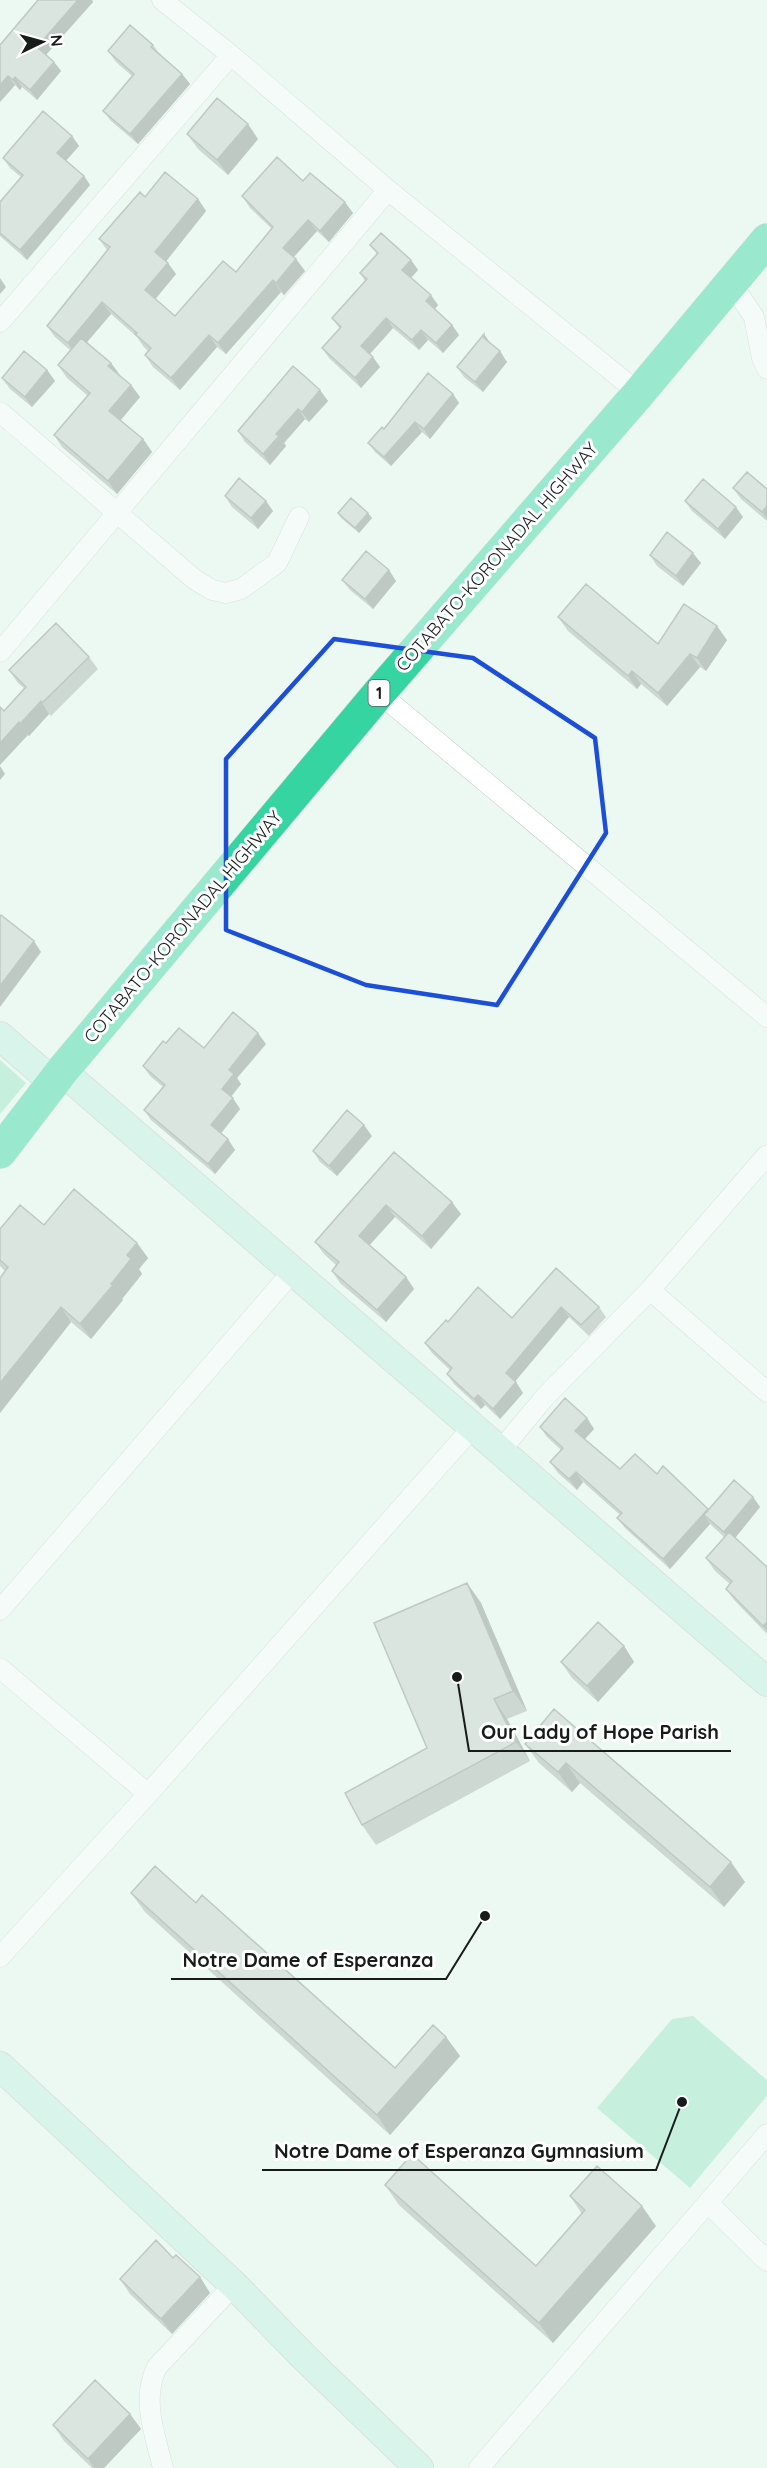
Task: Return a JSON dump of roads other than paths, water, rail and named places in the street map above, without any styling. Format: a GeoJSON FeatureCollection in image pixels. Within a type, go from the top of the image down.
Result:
{"type":"FeatureCollection","features":[{"type":"Feature","properties":{"kind":"highway","name":"COTABATO-KORONADAL HIGHWAY"},"geometry":{"type":"LineString","coordinates":[[0,1152],[58,1077],[379,693],[639,393],[767,240]]}},
{"type":"Feature","properties":{"kind":"street"},"geometry":{"type":"LineString","coordinates":[[162,0],[231,55],[388,190],[639,393]]}},
{"type":"Feature","properties":{"kind":"street"},"geometry":{"type":"LineString","coordinates":[[0,322],[231,55]]}},
{"type":"Feature","properties":{"kind":"street"},"geometry":{"type":"LineString","coordinates":[[0,652],[388,190]]}},
{"type":"Feature","properties":{"kind":"street"},"geometry":{"type":"LineString","coordinates":[[731,284],[754,317],[762,358],[767,369]]}},
{"type":"Feature","properties":{"kind":"street"},"geometry":{"type":"LineString","coordinates":[[0,412],[194,579],[212,590],[226,592],[241,589],[277,563],[299,517]]}},
{"type":"Feature","properties":{"kind":"street"},"geometry":{"type":"LineString","coordinates":[[379,693],[767,1017]]}},
{"type":"Feature","properties":{"kind":"street"},"geometry":{"type":"LineString","coordinates":[[0,1036],[58,1077],[293,1271],[767,1682]]}},
{"type":"Feature","properties":{"kind":"street"},"geometry":{"type":"LineString","coordinates":[[501,1450],[543,1398],[650,1290],[767,1155]]}},
{"type":"Feature","properties":{"kind":"street"},"geometry":{"type":"LineString","coordinates":[[0,1610],[293,1271]]}},
{"type":"Feature","properties":{"kind":"street"},"geometry":{"type":"LineString","coordinates":[[650,1290],[767,1392]]}},
{"type":"Feature","properties":{"kind":"street"},"geometry":{"type":"LineString","coordinates":[[0,1957],[148,1794],[473,1426]]}},
{"type":"Feature","properties":{"kind":"street"},"geometry":{"type":"LineString","coordinates":[[0,1668],[148,1794]]}},
{"type":"Feature","properties":{"kind":"street"},"geometry":{"type":"LineString","coordinates":[[0,2066],[234,2285],[303,2356],[419,2468]]}},
{"type":"Feature","properties":{"kind":"street"},"geometry":{"type":"LineString","coordinates":[[479,2468],[767,2134]]}},
{"type":"Feature","properties":{"kind":"street"},"geometry":{"type":"LineString","coordinates":[[709,2204],[767,2261]]}},
{"type":"Feature","properties":{"kind":"street"},"geometry":{"type":"LineString","coordinates":[[163,2468],[148,2393],[151,2378],[157,2367],[234,2285]]}},
{"type":"Feature","properties":{"kind":"place","name":"Our Lady of Hope Parish"},"geometry":{"type":"Point","coordinates":[457,1677]}},
{"type":"Feature","properties":{"kind":"place","name":"Notre Dame of Esperanza"},"geometry":{"type":"Point","coordinates":[485,1916]}},
{"type":"Feature","properties":{"kind":"place","name":"Notre Dame of Esperanza Gymnasium"},"geometry":{"type":"Point","coordinates":[682,2102]}}]}
